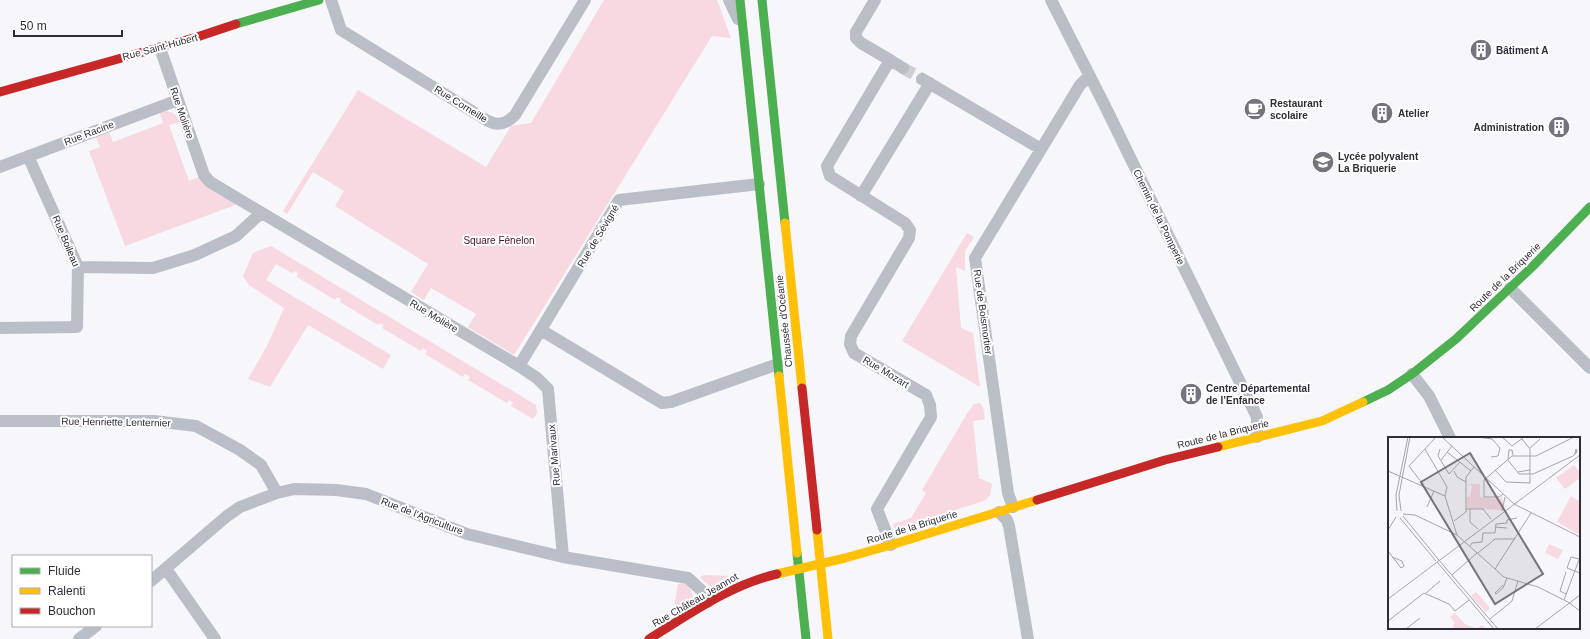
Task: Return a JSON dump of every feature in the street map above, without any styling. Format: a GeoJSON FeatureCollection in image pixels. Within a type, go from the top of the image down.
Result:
{"type":"FeatureCollection","features":[{"type":"Feature","properties":{"kind":"street","name":"Rue Saint-Hubert"},"geometry":{"type":"LineString","coordinates":[[0,92],[160,48],[319,0]]}},
{"type":"Feature","properties":{"kind":"street","name":"Rue Corneille"},"geometry":{"type":"LineString","coordinates":[[331,0],[341,30],[488,121],[498,124],[509,121],[515,115],[584,0]]}},
{"type":"Feature","properties":{"kind":"street"},"geometry":{"type":"LineString","coordinates":[[729,0],[743,28]]}},
{"type":"Feature","properties":{"kind":"street","name":"Chaussée d'Océanie"},"geometry":{"type":"LineString","coordinates":[[740,0],[806,639]]}},
{"type":"Feature","properties":{"kind":"street","name":"Chaussée d'Océanie"},"geometry":{"type":"LineString","coordinates":[[762,0],[828,639]]}},
{"type":"Feature","properties":{"kind":"street"},"geometry":{"type":"LineString","coordinates":[[875,0],[856,32],[856,38],[861,43],[904,68]]}},
{"type":"Feature","properties":{"kind":"street","name":"Chemin de la Pomperie"},"geometry":{"type":"LineString","coordinates":[[1051,0],[1104,104],[1257,417],[1257,437]]}},
{"type":"Feature","properties":{"kind":"street","name":"Rue Molière"},"geometry":{"type":"LineString","coordinates":[[160,48],[204,175],[210,182],[519,366]]}},
{"type":"Feature","properties":{"kind":"street","name":"Rue Mozart"},"geometry":{"type":"LineString","coordinates":[[890,60],[827,166],[830,176],[905,223],[910,230],[909,238],[852,336],[850,344],[854,353],[926,395],[930,405],[931,417],[877,509],[891,545]]}},
{"type":"Feature","properties":{"kind":"street","name":"Rue de Boismortier"},"geometry":{"type":"LineString","coordinates":[[1013,507],[1008,493],[975,258],[1080,85],[1089,76]]}},
{"type":"Feature","properties":{"kind":"street"},"geometry":{"type":"LineString","coordinates":[[861,196],[926,81],[1041,149]]}},
{"type":"Feature","properties":{"kind":"street","name":"Rue Racine"},"geometry":{"type":"LineString","coordinates":[[0,167],[178,100]]}},
{"type":"Feature","properties":{"kind":"street","name":"Rue Boileau"},"geometry":{"type":"LineString","coordinates":[[0,328],[77,327],[78,267],[28,156]]}},
{"type":"Feature","properties":{"kind":"street","name":"Rue de Sévigné"},"geometry":{"type":"LineString","coordinates":[[541,330],[619,200],[759,184]]}},
{"type":"Feature","properties":{"kind":"street","name":"Route de la Briquerie"},"geometry":{"type":"LineString","coordinates":[[799,568],[820,564],[891,545],[1165,460],[1322,421],[1388,390],[1412,374],[1456,339],[1533,266],[1590,208]]}},
{"type":"Feature","properties":{"kind":"street"},"geometry":{"type":"LineString","coordinates":[[78,267],[153,268],[195,255],[236,236],[261,213]]}},
{"type":"Feature","properties":{"kind":"street"},"geometry":{"type":"LineString","coordinates":[[1510,288],[1590,368]]}},
{"type":"Feature","properties":{"kind":"street"},"geometry":{"type":"LineString","coordinates":[[519,366],[541,330],[662,403],[671,402],[778,364]]}},
{"type":"Feature","properties":{"kind":"street","name":"Rue Marivaux"},"geometry":{"type":"LineString","coordinates":[[519,366],[548,389],[563,556]]}},
{"type":"Feature","properties":{"kind":"street"},"geometry":{"type":"LineString","coordinates":[[1412,374],[1429,396],[1450,437]]}},
{"type":"Feature","properties":{"kind":"street","name":"Rue Henriette Lenternier"},"geometry":{"type":"LineString","coordinates":[[0,421],[154,421],[196,426],[240,450],[261,465],[277,493]]}},
{"type":"Feature","properties":{"kind":"street","name":"Rue de l'Agriculture"},"geometry":{"type":"LineString","coordinates":[[152,580],[227,516],[240,507],[277,493],[294,489],[336,490],[366,494],[467,534],[563,556],[688,578],[701,590],[708,602]]}},
{"type":"Feature","properties":{"kind":"street"},"geometry":{"type":"LineString","coordinates":[[999,512],[1007,520],[1010,526],[1028,639]]}},
{"type":"Feature","properties":{"kind":"street","name":"Rue Château Jeannot"},"geometry":{"type":"LineString","coordinates":[[649,639],[708,602],[752,580],[799,568]]}},
{"type":"Feature","properties":{"kind":"street"},"geometry":{"type":"LineString","coordinates":[[166,569],[215,639]]}},
{"type":"Feature","properties":{"kind":"street"},"geometry":{"type":"LineString","coordinates":[[79,639],[95,627]]}},
{"type":"Feature","properties":{"kind":"green space","name":"Square Fénelon"},"geometry":{"type":"Polygon","coordinates":[[[604,0],[717,0],[731,38],[712,36],[514,355],[468,327],[476,314],[431,288],[424,300],[411,292],[428,264],[335,206],[344,191],[313,172],[287,214],[283,211],[358,90],[486,167],[511,126],[531,123],[604,0]]]}},
{"type":"Feature","properties":{"kind":"green space"},"geometry":{"type":"Polygon","coordinates":[[[167,111],[175,115],[179,122],[169,125],[189,181],[199,177],[238,204],[125,246],[89,151],[100,147],[96,137],[109,132],[113,142],[163,123],[160,113],[167,111]]]}},
{"type":"Feature","properties":{"kind":"green space"},"geometry":{"type":"Polygon","coordinates":[[[967,233],[974,237],[965,251],[965,271],[956,267],[961,328],[973,333],[980,387],[902,341],[967,233]]]}},
{"type":"Feature","properties":{"kind":"green space"},"geometry":{"type":"Polygon","coordinates":[[[271,246],[536,405],[537,413],[533,419],[511,406],[513,403],[509,400],[507,403],[468,380],[470,377],[465,374],[463,377],[425,354],[427,351],[423,348],[421,351],[382,328],[384,325],[380,323],[378,325],[340,302],[341,299],[337,297],[335,300],[297,277],[298,273],[294,271],[292,273],[276,264],[266,280],[391,355],[383,369],[308,325],[270,387],[248,379],[267,346],[284,308],[249,285],[243,276],[253,253],[271,246]]]}},
{"type":"Feature","properties":{"kind":"green space"},"geometry":{"type":"Polygon","coordinates":[[[980,403],[983,407],[985,419],[973,421],[979,478],[992,484],[990,495],[986,500],[895,530],[893,524],[911,518],[926,493],[922,490],[968,412],[974,404],[980,403]]]}},
{"type":"Feature","properties":{"kind":"green space"},"geometry":{"type":"Polygon","coordinates":[[[704,575],[728,576],[731,580],[727,584],[715,588],[707,584],[700,577],[704,575]]]}},
{"type":"Feature","properties":{"kind":"green space"},"geometry":{"type":"Polygon","coordinates":[[[683,583],[691,590],[694,601],[688,610],[680,616],[674,608],[678,584],[683,583]]]}},
{"type":"Feature","properties":{"kind":"tunnel"},"geometry":{"type":"LineString","coordinates":[[903,68],[922,79]]}},
{"type":"Feature","properties":{"kind":"traffic: fast"},"geometry":{"type":"LineString","coordinates":[[236,24],[319,0]]}},
{"type":"Feature","properties":{"kind":"traffic: fast"},"geometry":{"type":"LineString","coordinates":[[740,0],[779,376]]}},
{"type":"Feature","properties":{"kind":"traffic: fast"},"geometry":{"type":"LineString","coordinates":[[762,0],[785,223]]}},
{"type":"Feature","properties":{"kind":"traffic: fast"},"geometry":{"type":"LineString","coordinates":[[1363,402],[1388,390],[1412,374],[1456,339],[1533,266],[1590,207]]}},
{"type":"Feature","properties":{"kind":"traffic: fast"},"geometry":{"type":"LineString","coordinates":[[797,553],[806,639]]}},
{"type":"Feature","properties":{"kind":"traffic: slow"},"geometry":{"type":"LineString","coordinates":[[785,223],[802,388]]}},
{"type":"Feature","properties":{"kind":"traffic: slow"},"geometry":{"type":"LineString","coordinates":[[779,376],[797,553]]}},
{"type":"Feature","properties":{"kind":"traffic: slow"},"geometry":{"type":"LineString","coordinates":[[1218,447],[1322,421],[1363,402]]}},
{"type":"Feature","properties":{"kind":"traffic: slow"},"geometry":{"type":"LineString","coordinates":[[777,574],[845,558],[891,545],[1037,500]]}},
{"type":"Feature","properties":{"kind":"traffic: slow"},"geometry":{"type":"LineString","coordinates":[[817,530],[828,639]]}},
{"type":"Feature","properties":{"kind":"traffic: jam"},"geometry":{"type":"LineString","coordinates":[[0,92],[197,37],[236,24]]}},
{"type":"Feature","properties":{"kind":"traffic: jam"},"geometry":{"type":"LineString","coordinates":[[802,388],[817,530]]}},
{"type":"Feature","properties":{"kind":"traffic: jam"},"geometry":{"type":"LineString","coordinates":[[1037,500],[1165,460],[1218,447]]}},
{"type":"Feature","properties":{"kind":"traffic: jam"},"geometry":{"type":"LineString","coordinates":[[649,639],[711,601],[743,585],[777,574]]}},
{"type":"Feature","properties":{"kind":"place","name":"Bâtiment A"},"geometry":{"type":"Point","coordinates":[1481,50]}},
{"type":"Feature","properties":{"kind":"place","name":"Restaurant scolaire"},"geometry":{"type":"Point","coordinates":[1255,109]}},
{"type":"Feature","properties":{"kind":"place","name":"Atelier"},"geometry":{"type":"Point","coordinates":[1382,113]}},
{"type":"Feature","properties":{"kind":"place","name":"Administration"},"geometry":{"type":"Point","coordinates":[1559,127]}},
{"type":"Feature","properties":{"kind":"place","name":"Lycée polyvalent La Briquerie"},"geometry":{"type":"Point","coordinates":[1323,162]}},
{"type":"Feature","properties":{"kind":"place","name":"Centre Départemental de l’Enfance"},"geometry":{"type":"Point","coordinates":[1191,394]}}]}
